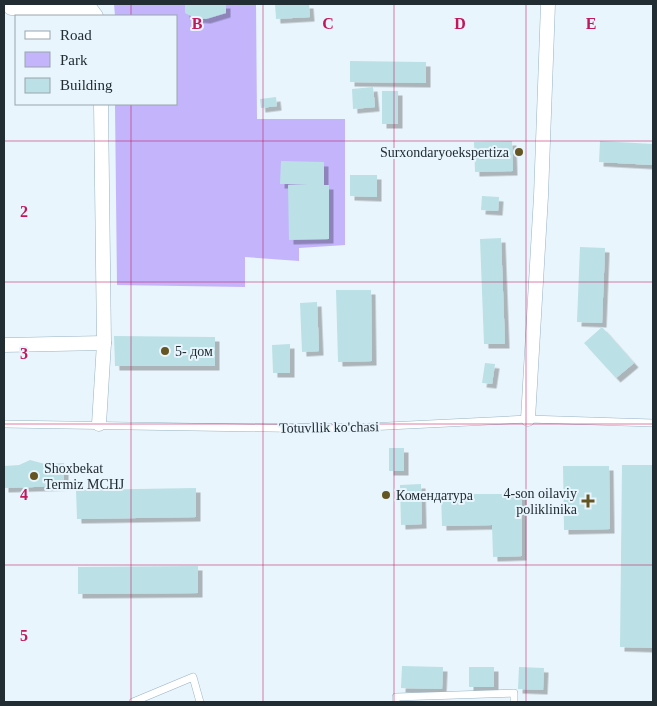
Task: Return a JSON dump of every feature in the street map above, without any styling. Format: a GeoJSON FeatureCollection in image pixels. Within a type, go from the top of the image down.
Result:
{"type":"FeatureCollection","features":[{"type":"Feature","properties":{"kind":"street"},"geometry":{"type":"LineString","coordinates":[[528,418],[541,196],[548,4]]}},
{"type":"Feature","properties":{"kind":"street"},"geometry":{"type":"LineString","coordinates":[[12,8],[90,8],[95,15]]}},
{"type":"Feature","properties":{"kind":"street"},"geometry":{"type":"LineString","coordinates":[[99,424],[104,343],[101,105]]}},
{"type":"Feature","properties":{"kind":"street"},"geometry":{"type":"LineString","coordinates":[[4,345],[104,343]]}},
{"type":"Feature","properties":{"kind":"lane","name":"Totuvllik ko'chasi"},"geometry":{"type":"LineString","coordinates":[[4,424],[327,429],[528,418],[653,423]]}},
{"type":"Feature","properties":{"kind":"lane"},"geometry":{"type":"LineString","coordinates":[[133,702],[193,677],[200,702]]}},
{"type":"Feature","properties":{"kind":"lane"},"geometry":{"type":"LineString","coordinates":[[396,702],[396,697],[514,694],[514,702]]}},
{"type":"Feature","properties":{"kind":"green space"},"geometry":{"type":"Polygon","coordinates":[[[114,4],[256,4],[257,119],[345,119],[345,245],[299,248],[299,261],[245,257],[245,287],[117,285],[115,105],[178,105],[178,15],[115,15],[114,4]]]}},
{"type":"Feature","properties":{"kind":"building"},"geometry":{"type":"Polygon","coordinates":[[[185,4],[226,4],[226,13],[206,19],[195,18],[185,13],[185,4]]]}},
{"type":"Feature","properties":{"kind":"building"},"geometry":{"type":"Polygon","coordinates":[[[275,4],[309,4],[310,17],[276,19],[275,4]]]}},
{"type":"Feature","properties":{"kind":"building"},"geometry":{"type":"Polygon","coordinates":[[[350,61],[426,62],[426,83],[350,82],[350,61]]]}},
{"type":"Feature","properties":{"kind":"building"},"geometry":{"type":"Polygon","coordinates":[[[373,87],[375,107],[353,109],[352,89],[373,87]]]}},
{"type":"Feature","properties":{"kind":"building"},"geometry":{"type":"Polygon","coordinates":[[[382,91],[398,91],[398,124],[382,124],[382,91]]]}},
{"type":"Feature","properties":{"kind":"building"},"geometry":{"type":"Polygon","coordinates":[[[276,97],[277,106],[261,108],[260,99],[276,97]]]}},
{"type":"Feature","properties":{"kind":"building"},"geometry":{"type":"Polygon","coordinates":[[[512,141],[513,171],[475,172],[474,142],[512,141]]]}},
{"type":"Feature","properties":{"kind":"building"},"geometry":{"type":"Polygon","coordinates":[[[600,141],[653,144],[653,165],[599,162],[600,141]]]}},
{"type":"Feature","properties":{"kind":"building"},"geometry":{"type":"Polygon","coordinates":[[[281,161],[324,162],[324,185],[329,185],[329,239],[289,240],[288,185],[308,184],[280,184],[281,161]]]}},
{"type":"Feature","properties":{"kind":"building"},"geometry":{"type":"Polygon","coordinates":[[[350,175],[377,175],[377,197],[350,196],[350,175]]]}},
{"type":"Feature","properties":{"kind":"building"},"geometry":{"type":"Polygon","coordinates":[[[482,196],[499,197],[498,211],[481,210],[482,196]]]}},
{"type":"Feature","properties":{"kind":"building"},"geometry":{"type":"Polygon","coordinates":[[[501,238],[505,344],[484,344],[480,239],[501,238]]]}},
{"type":"Feature","properties":{"kind":"building"},"geometry":{"type":"Polygon","coordinates":[[[580,247],[605,248],[602,323],[577,322],[580,247]]]}},
{"type":"Feature","properties":{"kind":"building"},"geometry":{"type":"Polygon","coordinates":[[[336,290],[371,290],[372,361],[338,362],[336,290]]]}},
{"type":"Feature","properties":{"kind":"building"},"geometry":{"type":"Polygon","coordinates":[[[317,302],[319,351],[302,352],[300,303],[317,302]]]}},
{"type":"Feature","properties":{"kind":"building"},"geometry":{"type":"Polygon","coordinates":[[[602,327],[634,363],[616,378],[584,343],[602,327]]]}},
{"type":"Feature","properties":{"kind":"building","name":"5- дом"},"geometry":{"type":"Polygon","coordinates":[[[114,336],[215,337],[215,366],[115,366],[114,336]]]}},
{"type":"Feature","properties":{"kind":"building"},"geometry":{"type":"Polygon","coordinates":[[[290,344],[290,373],[273,373],[272,345],[290,344]]]}},
{"type":"Feature","properties":{"kind":"building"},"geometry":{"type":"Polygon","coordinates":[[[485,363],[495,364],[492,384],[482,383],[485,363]]]}},
{"type":"Feature","properties":{"kind":"building"},"geometry":{"type":"Polygon","coordinates":[[[389,448],[404,448],[404,471],[389,471],[389,448]]]}},
{"type":"Feature","properties":{"kind":"building","name":"Shoxbekat Termiz MCHJ"},"geometry":{"type":"Polygon","coordinates":[[[30,460],[45,464],[64,463],[64,486],[4,488],[4,466],[19,465],[30,460]]]}},
{"type":"Feature","properties":{"kind":"building"},"geometry":{"type":"Polygon","coordinates":[[[622,465],[653,465],[653,648],[620,647],[622,465]]]}},
{"type":"Feature","properties":{"kind":"building"},"geometry":{"type":"Polygon","coordinates":[[[563,466],[609,466],[610,529],[564,530],[563,466]]]}},
{"type":"Feature","properties":{"kind":"building"},"geometry":{"type":"Polygon","coordinates":[[[421,484],[422,524],[401,525],[400,485],[421,484]]]}},
{"type":"Feature","properties":{"kind":"building"},"geometry":{"type":"Polygon","coordinates":[[[196,488],[196,517],[77,519],[76,490],[196,488]]]}},
{"type":"Feature","properties":{"kind":"building"},"geometry":{"type":"Polygon","coordinates":[[[441,494],[522,494],[522,556],[493,557],[492,525],[442,526],[441,494]]]}},
{"type":"Feature","properties":{"kind":"building"},"geometry":{"type":"Polygon","coordinates":[[[198,566],[198,593],[78,594],[78,567],[198,566]]]}},
{"type":"Feature","properties":{"kind":"building"},"geometry":{"type":"Polygon","coordinates":[[[402,666],[443,667],[442,689],[401,688],[402,666]]]}},
{"type":"Feature","properties":{"kind":"building"},"geometry":{"type":"Polygon","coordinates":[[[469,667],[494,667],[494,687],[469,687],[469,667]]]}},
{"type":"Feature","properties":{"kind":"building"},"geometry":{"type":"Polygon","coordinates":[[[519,667],[544,668],[543,690],[518,689],[519,667]]]}},
{"type":"Feature","properties":{"kind":"place","name":"Surxondaryoekspertiza"},"geometry":{"type":"Point","coordinates":[519,152]}},
{"type":"Feature","properties":{"kind":"place","name":"5- дом"},"geometry":{"type":"Point","coordinates":[165,351]}},
{"type":"Feature","properties":{"kind":"place","name":"Shoxbekat Termiz MCHJ"},"geometry":{"type":"Point","coordinates":[34,476]}},
{"type":"Feature","properties":{"kind":"place","name":"Комендатура"},"geometry":{"type":"Point","coordinates":[386,495]}},
{"type":"Feature","properties":{"kind":"place","name":"4-son oilaviy poliklinika"},"geometry":{"type":"Point","coordinates":[588,501]}}]}
